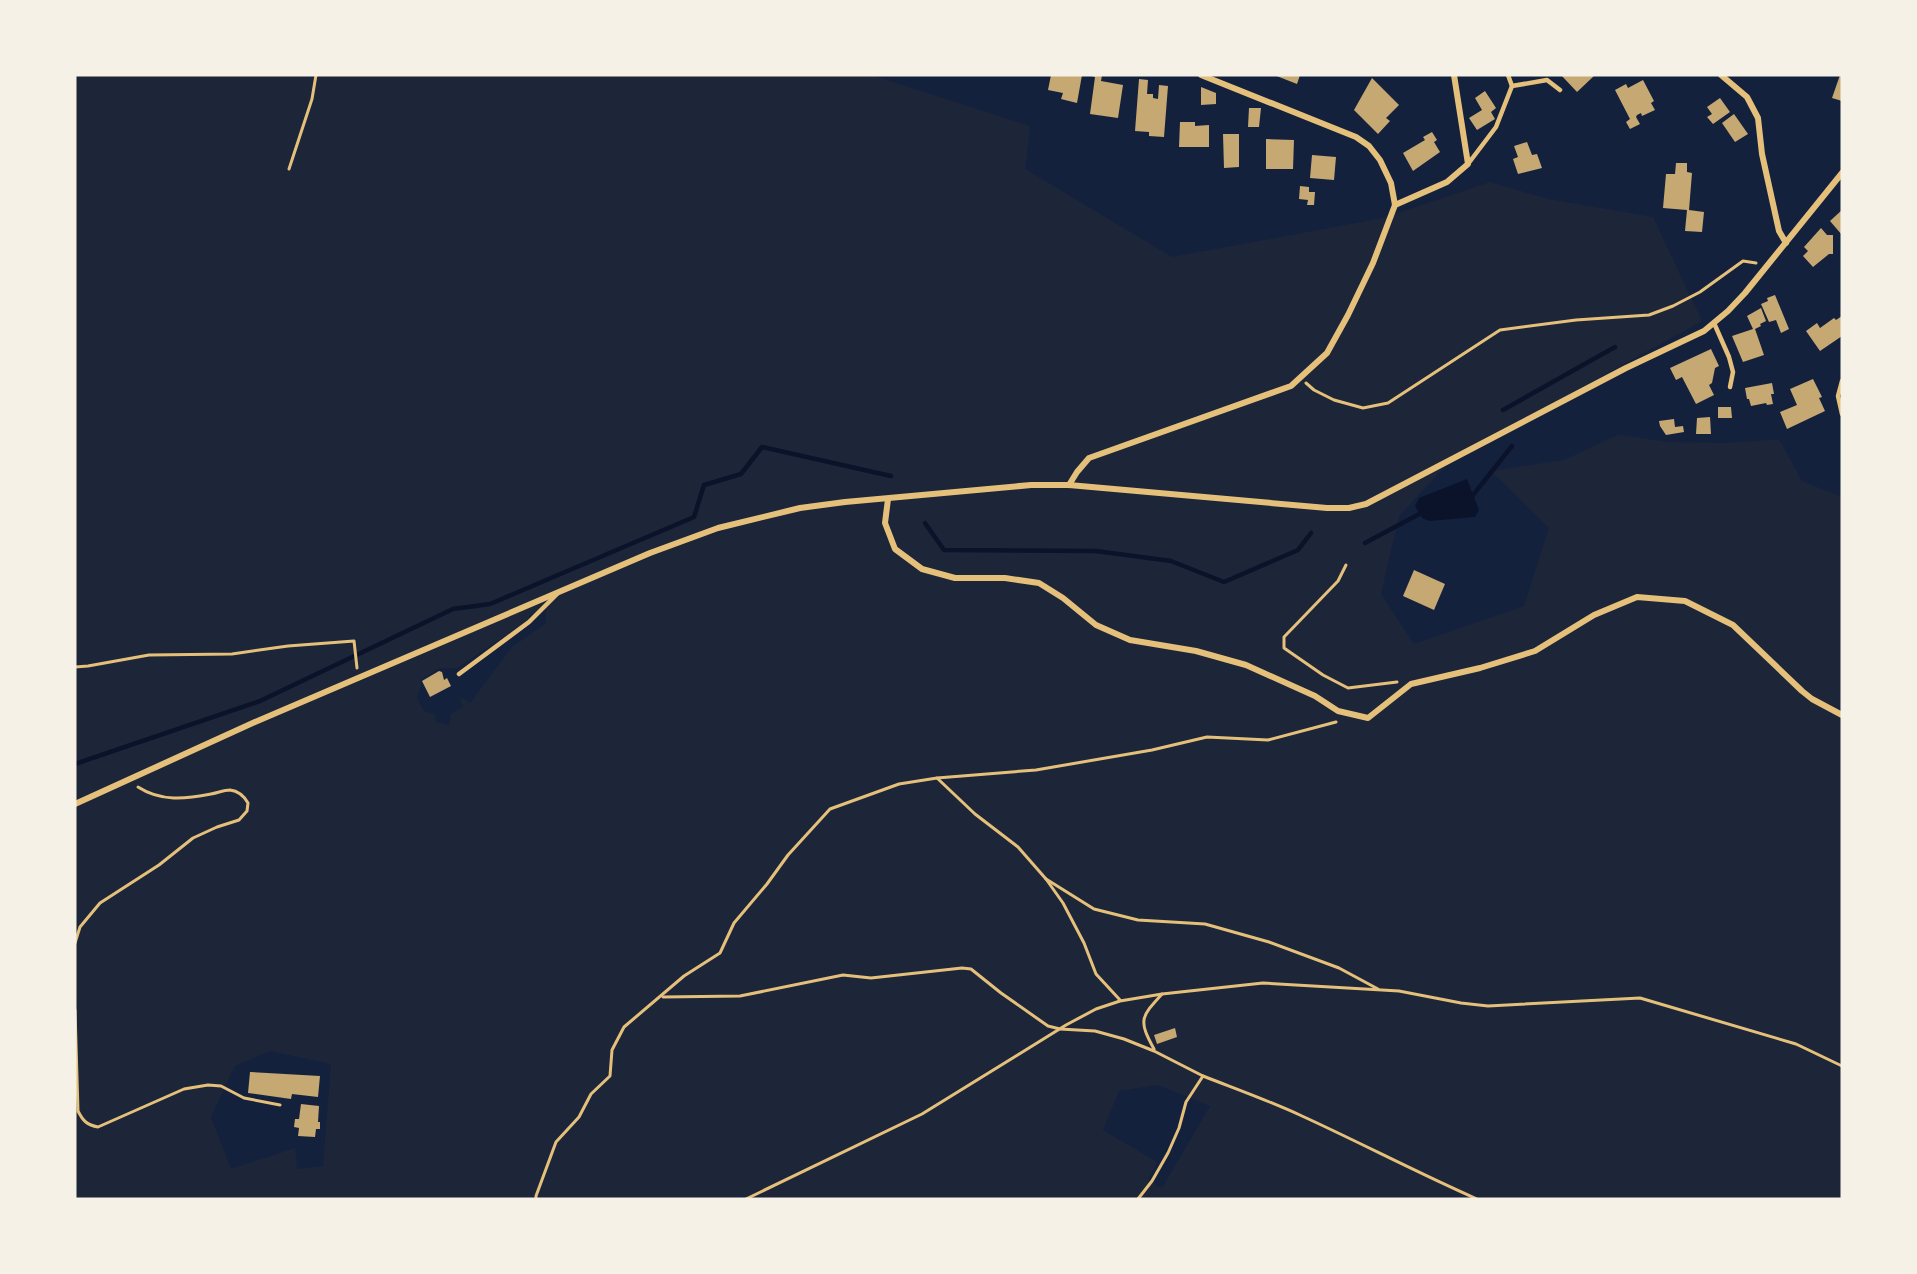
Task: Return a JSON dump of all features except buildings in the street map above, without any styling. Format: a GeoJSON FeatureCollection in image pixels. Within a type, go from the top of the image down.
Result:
{"type":"FeatureCollection","features":[{"type":"Feature","properties":{"kind":"street"},"geometry":{"type":"LineString","coordinates":[[1069,485],[1089,458],[1291,386],[1327,353],[1373,263],[1395,205],[1391,183],[1380,160],[1369,146],[1356,137],[1201,75]]}},
{"type":"Feature","properties":{"kind":"street"},"geometry":{"type":"LineString","coordinates":[[1395,205],[1447,182],[1468,164],[1454,75]]}},
{"type":"Feature","properties":{"kind":"street"},"geometry":{"type":"LineString","coordinates":[[1721,75],[1747,97],[1758,118],[1762,154],[1779,231],[1786,243]]}},
{"type":"Feature","properties":{"kind":"street"},"geometry":{"type":"LineString","coordinates":[[75,804],[255,722],[686,539],[718,528],[800,508],[1031,485],[1069,485],[1317,507],[1349,508],[1366,504],[1626,368],[1704,331],[1728,311],[1842,173]]}},
{"type":"Feature","properties":{"kind":"street"},"geometry":{"type":"LineString","coordinates":[[888,499],[885,523],[896,549],[922,569],[955,578],[1005,578],[1039,583],[1063,598],[1096,625],[1130,640],[1196,651],[1246,665],[1315,696],[1338,711],[1368,718],[1411,684],[1480,668],[1535,651],[1594,615],[1637,597],[1685,601],[1733,625],[1802,691],[1842,715]]}},
{"type":"Feature","properties":{"kind":"lane"},"geometry":{"type":"LineString","coordinates":[[1468,164],[1496,127],[1512,86],[1508,75]]}},
{"type":"Feature","properties":{"kind":"lane"},"geometry":{"type":"LineString","coordinates":[[1512,86],[1547,80],[1560,90]]}},
{"type":"Feature","properties":{"kind":"lane"},"geometry":{"type":"LineString","coordinates":[[1714,323],[1733,372],[1730,387]]}},
{"type":"Feature","properties":{"kind":"lane"},"geometry":{"type":"LineString","coordinates":[[1842,381],[1838,396],[1842,414]]}},
{"type":"Feature","properties":{"kind":"lane"},"geometry":{"type":"LineString","coordinates":[[459,674],[529,622],[559,592]]}},
{"type":"Feature","properties":{"kind":"path"},"geometry":{"type":"LineString","coordinates":[[289,169],[312,99],[316,75]]}},
{"type":"Feature","properties":{"kind":"path"},"geometry":{"type":"LineString","coordinates":[[1300,378],[1314,390],[1353,406],[1363,408],[1388,403],[1500,330],[1576,320],[1649,315],[1700,292],[1743,261],[1767,265]]}},
{"type":"Feature","properties":{"kind":"path"},"geometry":{"type":"LineString","coordinates":[[1346,566],[1338,581],[1284,637],[1284,648],[1323,675],[1348,688],[1406,681]]}},
{"type":"Feature","properties":{"kind":"path"},"geometry":{"type":"LineString","coordinates":[[75,667],[149,655],[232,654],[288,646],[354,641],[360,678]]}},
{"type":"Feature","properties":{"kind":"path"},"geometry":{"type":"LineString","coordinates":[[536,1199],[556,1142],[579,1117],[591,1094],[610,1076],[612,1050],[624,1027],[684,976],[720,953],[734,923],[788,855],[830,809],[899,784],[938,778],[1036,770],[1152,750],[1206,737],[1268,740],[1338,722]]}},
{"type":"Feature","properties":{"kind":"path"},"geometry":{"type":"LineString","coordinates":[[938,778],[975,814],[1018,847],[1046,879],[1063,903],[1084,943],[1095,974],[1120,1001]]}},
{"type":"Feature","properties":{"kind":"path"},"geometry":{"type":"LineString","coordinates":[[75,943],[80,927],[100,903],[159,865],[193,838],[239,820],[247,811],[248,803],[243,795],[229,790],[192,798],[173,798],[150,795],[131,779]]}},
{"type":"Feature","properties":{"kind":"path"},"geometry":{"type":"LineString","coordinates":[[1046,879],[1094,909],[1138,920],[1205,924],[1269,942],[1339,968],[1380,990]]}},
{"type":"Feature","properties":{"kind":"path"},"geometry":{"type":"LineString","coordinates":[[662,997],[740,996],[843,975],[871,978],[962,968],[971,969],[1048,1026],[1095,1031],[1154,1051],[1203,1076],[1300,1115],[1478,1199]]}},
{"type":"Feature","properties":{"kind":"path"},"geometry":{"type":"LineString","coordinates":[[746,1199],[922,1114],[1096,1009],[1120,1001],[1162,994],[1263,983],[1399,991],[1488,1006],[1640,998],[1796,1044],[1842,1066]]}},
{"type":"Feature","properties":{"kind":"path"},"geometry":{"type":"LineString","coordinates":[[1154,1051],[1142,1023],[1147,1011],[1162,994]]}},
{"type":"Feature","properties":{"kind":"path"},"geometry":{"type":"LineString","coordinates":[[75,1010],[78,1111],[86,1123],[92,1126],[98,1126],[184,1089],[208,1085],[221,1086],[244,1098],[280,1105]]}},
{"type":"Feature","properties":{"kind":"path"},"geometry":{"type":"LineString","coordinates":[[1138,1199],[1152,1181],[1168,1153],[1179,1128],[1186,1102],[1203,1076]]}},
{"type":"Feature","properties":{"kind":"shaded area"},"geometry":{"type":"Polygon","coordinates":[[[75,75],[871,75],[1030,126],[1025,169],[1172,257],[1383,218],[1490,182],[1548,199],[1653,217],[1702,321],[1452,459],[1399,516],[1381,594],[1414,644],[1524,606],[1549,528],[1491,471],[1564,460],[1618,435],[1669,442],[1728,443],[1779,439],[1802,481],[1842,497],[1842,1199],[75,1199],[75,75]],[[546,609],[529,616],[529,620],[457,668],[439,668],[420,681],[417,698],[424,711],[435,714],[436,722],[449,725],[451,714],[463,706],[459,699],[470,703],[512,647],[546,623],[546,609]],[[270,1051],[235,1066],[211,1117],[231,1169],[295,1148],[297,1169],[323,1166],[331,1064],[270,1051]],[[1158,1085],[1119,1091],[1103,1130],[1157,1162],[1148,1180],[1162,1188],[1210,1106],[1158,1085]]]}},
{"type":"Feature","properties":{"kind":"shaded area"},"geometry":{"type":"Polygon","coordinates":[[[1467,479],[1479,510],[1475,517],[1429,521],[1422,518],[1415,506],[1419,498],[1467,479]]]}},
{"type":"Feature","properties":{"kind":"waterway"},"geometry":{"type":"LineString","coordinates":[[1503,410],[1615,347]]}},
{"type":"Feature","properties":{"kind":"waterway"},"geometry":{"type":"LineString","coordinates":[[1468,497],[1473,495],[1512,446]]}},
{"type":"Feature","properties":{"kind":"waterway"},"geometry":{"type":"LineString","coordinates":[[75,764],[260,701],[453,609],[490,604],[694,517],[704,485],[741,474],[762,447],[891,476]]}},
{"type":"Feature","properties":{"kind":"waterway"},"geometry":{"type":"LineString","coordinates":[[1365,543],[1423,512]]}},
{"type":"Feature","properties":{"kind":"waterway"},"geometry":{"type":"LineString","coordinates":[[925,523],[944,550],[1096,551],[1171,561],[1224,582],[1298,550],[1311,533]]}}]}
